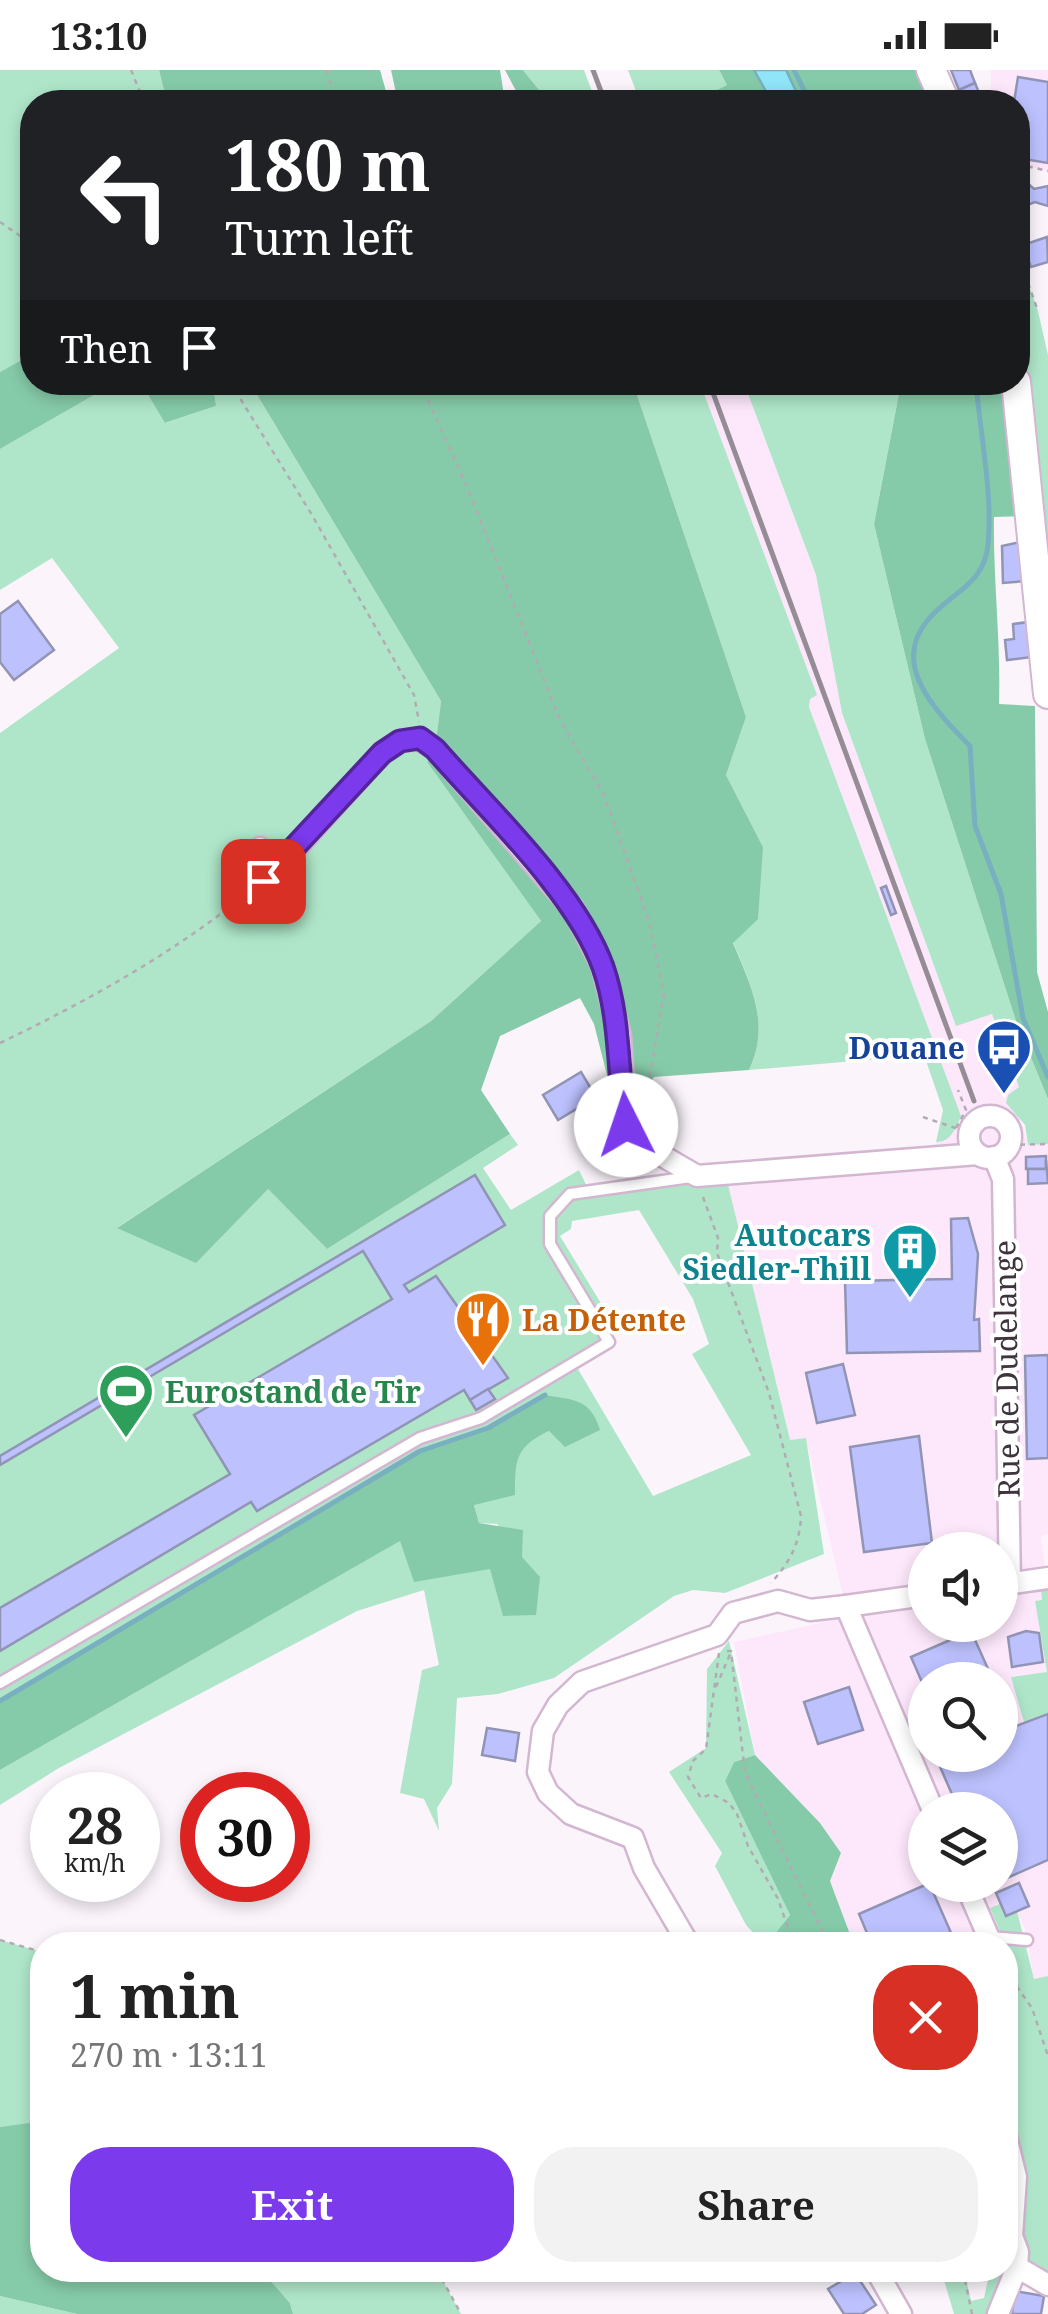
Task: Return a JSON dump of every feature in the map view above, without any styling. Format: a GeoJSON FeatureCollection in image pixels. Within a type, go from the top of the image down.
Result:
{"type":"FeatureCollection","features":[{"type":"Feature","properties":{"kind":"main road"},"geometry":{"type":"LineString","coordinates":[[1017,395],[1048,694]]}},
{"type":"Feature","properties":{"kind":"street"},"geometry":{"type":"LineString","coordinates":[[260,848],[271,874],[382,753],[400,741],[420,738],[435,749],[574,910],[602,966],[620,1036],[626,1125],[635,1140],[696,1176],[994,1152],[1010,1132],[996,1117],[983,1118],[963,1130]]}},
{"type":"Feature","properties":{"kind":"street","name":"Rue de Dudelange"},"geometry":{"type":"LineString","coordinates":[[963,1130],[994,1152],[1003,1179],[1000,1438],[1003,1532]]}},
{"type":"Feature","properties":{"kind":"street","name":"Rue de Dudelange"},"geometry":{"type":"LineString","coordinates":[[1018,1582],[1048,1578]]}},
{"type":"Feature","properties":{"kind":"street"},"geometry":{"type":"LineString","coordinates":[[681,1932],[644,1868],[633,1838],[570,1814],[548,1793],[538,1772],[543,1731],[558,1706],[582,1682],[716,1635],[734,1614],[756,1606],[778,1601],[810,1610],[908,1597]]}},
{"type":"Feature","properties":{"kind":"street"},"geometry":{"type":"LineString","coordinates":[[846,1606],[926,1792]]}},
{"type":"Feature","properties":{"kind":"street"},"geometry":{"type":"LineString","coordinates":[[973,1902],[986,1932]]}},
{"type":"Feature","properties":{"kind":"street"},"geometry":{"type":"LineString","coordinates":[[1018,2268],[1048,2285]]}},
{"type":"Feature","properties":{"kind":"street"},"geometry":{"type":"LineString","coordinates":[[883,2282],[902,2314]]}},
{"type":"Feature","properties":{"kind":"street"},"geometry":{"type":"LineString","coordinates":[[998,2314],[1011,2282]]}},
{"type":"Feature","properties":{"kind":"lane"},"geometry":{"type":"LineString","coordinates":[[0,1683],[420,1438],[481,1418],[609,1342],[550,1244],[550,1216],[570,1194],[696,1176]]}},
{"type":"Feature","properties":{"kind":"lane"},"geometry":{"type":"LineString","coordinates":[[1018,1940],[1027,1940]]}},
{"type":"Feature","properties":{"kind":"path"},"geometry":{"type":"LineString","coordinates":[[1030,288],[1038,311]]}},
{"type":"Feature","properties":{"kind":"path"},"geometry":{"type":"LineString","coordinates":[[238,395],[312,515],[414,695],[420,738]]}},
{"type":"Feature","properties":{"kind":"path"},"geometry":{"type":"LineString","coordinates":[[426,395],[560,720],[604,795],[649,921],[664,994],[646,1104]]}},
{"type":"Feature","properties":{"kind":"path"},"geometry":{"type":"LineString","coordinates":[[0,1043],[83,1003],[166,952],[271,874]]}},
{"type":"Feature","properties":{"kind":"path"},"geometry":{"type":"LineString","coordinates":[[923,1116],[963,1130],[966,1110],[958,1090]]}},
{"type":"Feature","properties":{"kind":"path"},"geometry":{"type":"LineString","coordinates":[[994,1152],[1048,1144]]}},
{"type":"Feature","properties":{"kind":"path"},"geometry":{"type":"LineString","coordinates":[[696,1176],[718,1238],[717,1253],[769,1392],[801,1516],[792,1554],[756,1606]]}},
{"type":"Feature","properties":{"kind":"path"},"geometry":{"type":"LineString","coordinates":[[731,1651],[719,1653],[706,1748],[693,1761],[688,1777],[701,1798],[712,1794],[730,1804],[737,1814],[789,1932]]}},
{"type":"Feature","properties":{"kind":"path"},"geometry":{"type":"LineString","coordinates":[[715,1690],[731,1651]]}},
{"type":"Feature","properties":{"kind":"path"},"geometry":{"type":"LineString","coordinates":[[731,1651],[745,1773],[823,1932]]}},
{"type":"Feature","properties":{"kind":"path"},"geometry":{"type":"LineString","coordinates":[[0,1940],[30,1949]]}},
{"type":"Feature","properties":{"kind":"path"},"geometry":{"type":"LineString","coordinates":[[1018,1988],[1032,2008],[1048,2056]]}},
{"type":"Feature","properties":{"kind":"path"},"geometry":{"type":"LineString","coordinates":[[444,2282],[461,2314]]}},
{"type":"Feature","properties":{"kind":"path"},"geometry":{"type":"LineString","coordinates":[[965,2282],[972,2314]]}},
{"type":"Feature","properties":{"kind":"shaded area"},"geometry":{"type":"Polygon","coordinates":[[[991,70],[1048,70],[1048,171],[1030,167],[1030,90],[991,90],[991,70]]]}},
{"type":"Feature","properties":{"kind":"shaded area"},"geometry":{"type":"Polygon","coordinates":[[[704,395],[748,395],[816,575],[842,713],[956,1025],[992,1014],[1019,1087],[1018,1112],[1028,1145],[1048,1144],[1048,1534],[1041,1536],[1048,1590],[1041,1590],[1042,1600],[1036,1602],[1048,1672],[1018,1675],[1018,1662],[908,1662],[908,1772],[1018,1772],[1018,1682],[1048,1714],[1048,1976],[1034,1980],[1025,1929],[1017,1912],[1006,1916],[990,1909],[1000,1932],[849,1932],[830,1880],[841,1853],[820,1823],[755,1755],[734,1642],[848,1617],[806,1439],[790,1441],[725,1172],[932,1157],[936,1142],[956,1128],[809,707],[810,699],[817,695],[704,395]]]}},
{"type":"Feature","properties":{"kind":"green space"},"geometry":{"type":"Polygon","coordinates":[[[0,70],[159,70],[164,90],[20,90],[20,361],[0,372],[0,70]]]}},
{"type":"Feature","properties":{"kind":"green space"},"geometry":{"type":"Polygon","coordinates":[[[159,70],[380,70],[386,90],[164,90],[159,70]]]}},
{"type":"Feature","properties":{"kind":"green space"},"geometry":{"type":"Polygon","coordinates":[[[391,70],[500,70],[503,90],[395,90],[391,70]]]}},
{"type":"Feature","properties":{"kind":"green space"},"geometry":{"type":"Polygon","coordinates":[[[505,70],[523,70],[539,90],[516,90],[505,70]]]}},
{"type":"Feature","properties":{"kind":"green space"},"geometry":{"type":"Polygon","coordinates":[[[523,70],[584,70],[592,90],[539,90],[523,70]]]}},
{"type":"Feature","properties":{"kind":"green space"},"geometry":{"type":"Polygon","coordinates":[[[628,70],[719,70],[727,85],[717,90],[636,90],[628,70]]]}},
{"type":"Feature","properties":{"kind":"green space"},"geometry":{"type":"Polygon","coordinates":[[[719,70],[931,70],[940,90],[717,90],[727,85],[719,70]]]}},
{"type":"Feature","properties":{"kind":"green space"},"geometry":{"type":"Polygon","coordinates":[[[1030,289],[1048,355],[1048,546],[1027,481],[1018,395],[1030,395],[1030,289]]]}},
{"type":"Feature","properties":{"kind":"green space"},"geometry":{"type":"Polygon","coordinates":[[[20,361],[20,395],[94,395],[0,449],[0,372],[20,361]]]}},
{"type":"Feature","properties":{"kind":"green space"},"geometry":{"type":"Polygon","coordinates":[[[94,395],[148,395],[166,423],[216,406],[215,395],[257,395],[441,701],[435,749],[427,762],[541,921],[431,1021],[118,1227],[196,1262],[267,1188],[327,1249],[510,1134],[518,1145],[483,1168],[511,1210],[579,1170],[589,1191],[725,1172],[790,1440],[806,1438],[824,1554],[725,1593],[693,1590],[674,1596],[554,1678],[498,1694],[457,1698],[452,1784],[437,1808],[439,1831],[424,1799],[400,1793],[422,1670],[439,1665],[424,1590],[357,1611],[53,1772],[30,1772],[30,1786],[0,1805],[0,1770],[401,1540],[522,1557],[497,1524],[479,1523],[474,1505],[525,1443],[549,1431],[545,1395],[488,1428],[420,1451],[0,1701],[0,733],[119,648],[52,558],[0,590],[0,449],[94,395]],[[639,1210],[572,1221],[571,1229],[560,1236],[616,1328],[605,1334],[609,1342],[575,1364],[653,1496],[751,1455],[692,1354],[709,1344],[693,1299],[639,1210]]]}},
{"type":"Feature","properties":{"kind":"green space"},"geometry":{"type":"Polygon","coordinates":[[[148,395],[215,395],[216,406],[165,423],[148,395]]]}},
{"type":"Feature","properties":{"kind":"green space"},"geometry":{"type":"Polygon","coordinates":[[[257,395],[637,395],[746,717],[726,775],[763,847],[758,919],[733,943],[756,1005],[758,1037],[749,1070],[654,1077],[640,1097],[623,1076],[608,1079],[594,1024],[580,998],[500,1036],[481,1090],[510,1134],[327,1249],[268,1189],[196,1263],[117,1228],[431,1021],[541,921],[427,762],[435,749],[441,701],[257,395]]]}},
{"type":"Feature","properties":{"kind":"green space"},"geometry":{"type":"Polygon","coordinates":[[[637,395],[704,395],[817,695],[810,699],[809,707],[961,1116],[946,1140],[936,1142],[943,1110],[924,1055],[749,1070],[758,1037],[756,1005],[733,942],[763,847],[726,775],[746,717],[637,395]]]}},
{"type":"Feature","properties":{"kind":"green space"},"geometry":{"type":"Polygon","coordinates":[[[748,395],[899,395],[874,524],[925,739],[1016,1021],[1048,1099],[1048,1144],[1028,1145],[1025,1125],[1006,1103],[1008,1095],[1019,1087],[992,1014],[956,1026],[842,713],[816,575],[748,395]]]}},
{"type":"Feature","properties":{"kind":"green space"},"geometry":{"type":"Polygon","coordinates":[[[899,395],[1017,395],[1032,516],[994,517],[999,704],[1035,706],[1037,972],[1048,1012],[1048,1099],[1016,1021],[925,739],[874,524],[899,395]]]}},
{"type":"Feature","properties":{"kind":"green space"},"geometry":{"type":"Polygon","coordinates":[[[545,1395],[580,1403],[592,1412],[600,1430],[565,1447],[549,1431],[538,1437],[519,1456],[515,1495],[474,1505],[479,1523],[523,1530],[522,1557],[540,1577],[536,1615],[503,1616],[490,1569],[414,1582],[400,1541],[0,1770],[0,1701],[420,1451],[488,1428],[545,1395]]]}},
{"type":"Feature","properties":{"kind":"green space"},"geometry":{"type":"Polygon","coordinates":[[[1041,1590],[1048,1591],[1048,1714],[1024,1722],[1018,1701],[1018,1676],[1047,1672],[1035,1601],[1042,1600],[1041,1590]]]}},
{"type":"Feature","properties":{"kind":"green space"},"geometry":{"type":"Polygon","coordinates":[[[729,1641],[755,1755],[734,1762],[725,1781],[790,1915],[776,1932],[753,1932],[746,1925],[715,1866],[722,1853],[669,1772],[706,1748],[707,1669],[729,1641]]]}},
{"type":"Feature","properties":{"kind":"green space"},"geometry":{"type":"Polygon","coordinates":[[[755,1755],[820,1823],[841,1853],[830,1881],[849,1932],[776,1932],[790,1915],[725,1781],[734,1762],[755,1755]]]}},
{"type":"Feature","properties":{"kind":"green space"},"geometry":{"type":"Polygon","coordinates":[[[1000,1904],[1006,1916],[1017,1911],[1034,1979],[1048,1976],[1048,2285],[1018,2268],[1018,1932],[1000,1932],[990,1908],[1000,1904]]]}},
{"type":"Feature","properties":{"kind":"green space"},"geometry":{"type":"Polygon","coordinates":[[[0,1940],[30,1949],[30,2124],[0,2127],[0,1940]]]}},
{"type":"Feature","properties":{"kind":"green space"},"geometry":{"type":"Polygon","coordinates":[[[30,2123],[30,2282],[272,2282],[290,2303],[293,2314],[77,2314],[0,2296],[0,2127],[30,2123]]]}},
{"type":"Feature","properties":{"kind":"green space"},"geometry":{"type":"Polygon","coordinates":[[[272,2282],[444,2282],[461,2314],[293,2314],[290,2303],[272,2282]]]}},
{"type":"Feature","properties":{"kind":"green space"},"geometry":{"type":"Polygon","coordinates":[[[945,2282],[967,2282],[971,2301],[984,2298],[987,2282],[1011,2282],[998,2314],[954,2314],[945,2282]]]}},
{"type":"Feature","properties":{"kind":"green space"},"geometry":{"type":"Polygon","coordinates":[[[0,2296],[77,2314],[0,2314],[0,2296]]]}},
{"type":"Feature","properties":{"kind":"water"},"geometry":{"type":"Polygon","coordinates":[[[754,70],[786,70],[795,90],[765,90],[754,70]]]}},
{"type":"Feature","properties":{"kind":"building"},"geometry":{"type":"Polygon","coordinates":[[[951,70],[970,70],[975,83],[959,90],[951,70]]]}},
{"type":"Feature","properties":{"kind":"building"},"geometry":{"type":"Polygon","coordinates":[[[1018,77],[1048,82],[1048,163],[1030,160],[1030,90],[1016,90],[1018,77]]]}},
{"type":"Feature","properties":{"kind":"building"},"geometry":{"type":"Polygon","coordinates":[[[975,83],[978,90],[959,90],[975,83]]]}},
{"type":"Feature","properties":{"kind":"building"},"geometry":{"type":"Polygon","coordinates":[[[1030,185],[1034,189],[1048,186],[1048,206],[1030,204],[1030,185]]]}},
{"type":"Feature","properties":{"kind":"building"},"geometry":{"type":"Polygon","coordinates":[[[1047,237],[1048,262],[1031,267],[1030,243],[1047,237]]]}},
{"type":"Feature","properties":{"kind":"building"},"geometry":{"type":"Polygon","coordinates":[[[1020,542],[1025,581],[1003,583],[1002,546],[1020,542]]]}},
{"type":"Feature","properties":{"kind":"building"},"geometry":{"type":"Polygon","coordinates":[[[18,601],[54,650],[14,680],[0,662],[0,614],[18,601]]]}},
{"type":"Feature","properties":{"kind":"building"},"geometry":{"type":"Polygon","coordinates":[[[1029,622],[1032,657],[1007,660],[1005,640],[1014,639],[1013,624],[1029,622]]]}},
{"type":"Feature","properties":{"kind":"building"},"geometry":{"type":"Polygon","coordinates":[[[886,886],[896,913],[891,915],[881,888],[886,886]]]}},
{"type":"Feature","properties":{"kind":"building"},"geometry":{"type":"Polygon","coordinates":[[[581,1072],[596,1097],[558,1120],[543,1095],[581,1072]]]}},
{"type":"Feature","properties":{"kind":"building"},"geometry":{"type":"Polygon","coordinates":[[[1046,1156],[1046,1169],[1026,1169],[1026,1157],[1046,1156]]]}},
{"type":"Feature","properties":{"kind":"building"},"geometry":{"type":"Polygon","coordinates":[[[1046,1160],[1048,1183],[1028,1184],[1028,1169],[1046,1169],[1046,1160]]]}},
{"type":"Feature","properties":{"kind":"building"},"geometry":{"type":"Polygon","coordinates":[[[475,1175],[505,1225],[404,1285],[409,1292],[436,1276],[508,1378],[470,1400],[464,1390],[257,1511],[251,1502],[0,1651],[0,1608],[230,1474],[194,1415],[392,1299],[363,1251],[0,1465],[0,1456],[475,1175]]]}},
{"type":"Feature","properties":{"kind":"building","name":"Autocars Siedler-Thill"},"geometry":{"type":"Polygon","coordinates":[[[968,1218],[978,1254],[974,1320],[979,1319],[980,1351],[847,1353],[845,1281],[952,1279],[951,1219],[968,1218]]]}},
{"type":"Feature","properties":{"kind":"building"},"geometry":{"type":"Polygon","coordinates":[[[1048,1355],[1048,1458],[1027,1459],[1025,1356],[1048,1355]]]}},
{"type":"Feature","properties":{"kind":"building"},"geometry":{"type":"Polygon","coordinates":[[[843,1364],[855,1415],[817,1423],[806,1373],[843,1364]]]}},
{"type":"Feature","properties":{"kind":"building"},"geometry":{"type":"Polygon","coordinates":[[[488,1389],[495,1399],[476,1410],[470,1400],[488,1389]]]}},
{"type":"Feature","properties":{"kind":"building"},"geometry":{"type":"Polygon","coordinates":[[[919,1436],[931,1532],[908,1532],[908,1546],[864,1552],[850,1447],[919,1436]]]}},
{"type":"Feature","properties":{"kind":"building"},"geometry":{"type":"Polygon","coordinates":[[[1039,1633],[1043,1662],[1018,1666],[1018,1662],[1011,1662],[1009,1642],[1018,1642],[1018,1634],[1039,1633]]]}},
{"type":"Feature","properties":{"kind":"building"},"geometry":{"type":"Polygon","coordinates":[[[946,1642],[976,1642],[985,1662],[913,1662],[911,1657],[946,1642]]]}},
{"type":"Feature","properties":{"kind":"building"},"geometry":{"type":"Polygon","coordinates":[[[849,1687],[863,1730],[818,1744],[804,1702],[849,1687]]]}},
{"type":"Feature","properties":{"kind":"building"},"geometry":{"type":"Polygon","coordinates":[[[1048,1714],[1048,1860],[1018,1873],[1018,1792],[951,1792],[942,1772],[1018,1772],[1018,1725],[1048,1714]]]}},
{"type":"Feature","properties":{"kind":"building"},"geometry":{"type":"Polygon","coordinates":[[[487,1728],[519,1733],[515,1761],[482,1755],[487,1728]]]}},
{"type":"Feature","properties":{"kind":"building"},"geometry":{"type":"Polygon","coordinates":[[[1018,1883],[1029,1906],[1006,1916],[1000,1902],[1018,1902],[1018,1883]]]}},
{"type":"Feature","properties":{"kind":"building"},"geometry":{"type":"Polygon","coordinates":[[[908,1892],[908,1902],[937,1902],[951,1932],[867,1932],[859,1914],[908,1892]]]}},
{"type":"Feature","properties":{"kind":"building"},"geometry":{"type":"Polygon","coordinates":[[[840,2282],[861,2282],[876,2305],[862,2314],[844,2314],[828,2289],[840,2282]]]}},
{"type":"Feature","properties":{"kind":"building"},"geometry":{"type":"Polygon","coordinates":[[[1015,2291],[1044,2296],[1041,2314],[1012,2314],[1015,2291]]]}},
{"type":"Feature","properties":{"kind":"waterway"},"geometry":{"type":"LineString","coordinates":[[794,70],[804,90]]}},
{"type":"Feature","properties":{"kind":"waterway"},"geometry":{"type":"LineString","coordinates":[[977,395],[989,505],[985,559],[973,580],[927,621],[913,656],[916,673],[933,705],[970,746],[975,826],[1001,894],[1023,1018],[1048,1077]]}},
{"type":"Feature","properties":{"kind":"waterway"},"geometry":{"type":"LineString","coordinates":[[0,1701],[420,1451],[488,1428],[545,1395]]}},
{"type":"Feature","properties":{"kind":"railway"},"geometry":{"type":"LineString","coordinates":[[593,70],[600,90]]}},
{"type":"Feature","properties":{"kind":"railway"},"geometry":{"type":"LineString","coordinates":[[714,395],[974,1101]]}},
{"type":"Feature","properties":{"kind":"place","name":"Douane"},"geometry":{"type":"Point","coordinates":[1004,1096]}},
{"type":"Feature","properties":{"kind":"place","name":"Autocars Siedler-Thill"},"geometry":{"type":"Point","coordinates":[910,1300]}},
{"type":"Feature","properties":{"kind":"place","name":"La Détente"},"geometry":{"type":"Point","coordinates":[483,1368]}},
{"type":"Feature","properties":{"kind":"place","name":"Eurostand de Tir"},"geometry":{"type":"Point","coordinates":[126,1440]}},
{"type":"Feature","properties":{"kind":"route"},"geometry":{"type":"LineString","coordinates":[[263,881],[382,753],[400,741],[420,738],[435,749],[574,910],[602,966],[620,1036],[626,1125]]}}]}
